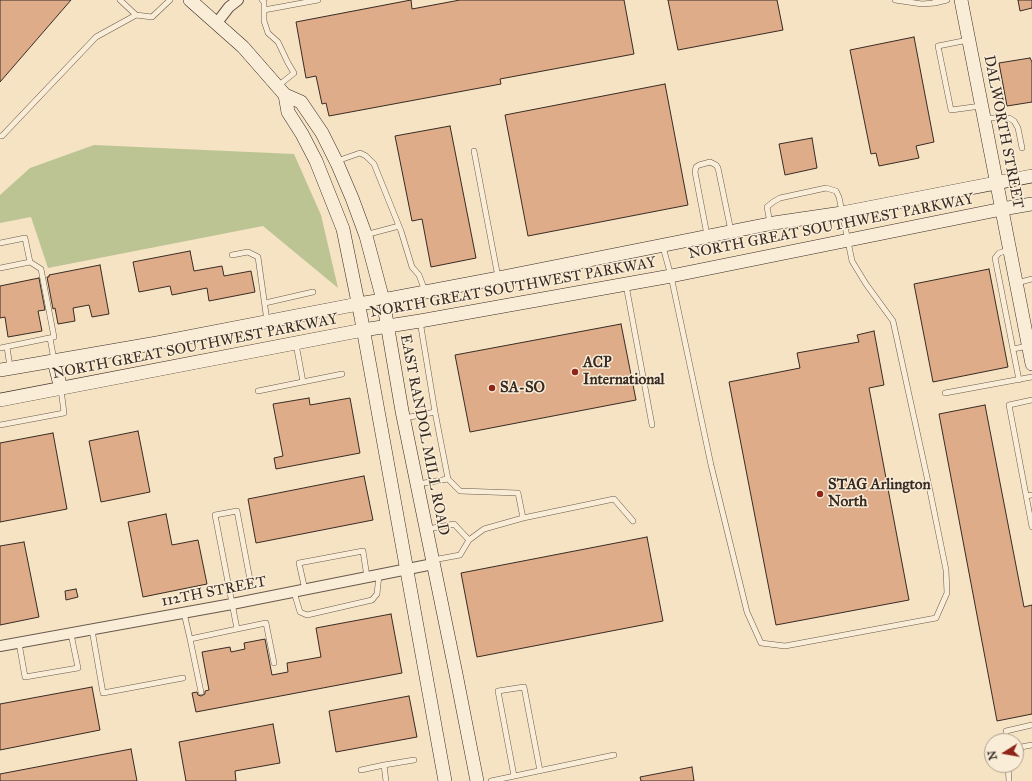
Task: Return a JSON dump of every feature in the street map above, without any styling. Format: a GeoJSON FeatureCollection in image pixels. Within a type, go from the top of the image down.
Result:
{"type":"FeatureCollection","features":[{"type":"Feature","properties":{"kind":"main road","name":"EAST RANDOL MILL ROAD"},"geometry":{"type":"LineString","coordinates":[[190,0],[243,47],[281,91],[301,102],[322,133],[352,198],[365,235],[383,300],[404,418],[477,781]]}},
{"type":"Feature","properties":{"kind":"main road","name":"DALWORTH STREET"},"geometry":{"type":"LineString","coordinates":[[961,0],[1016,283],[1025,314],[1028,346],[1032,364]]}},
{"type":"Feature","properties":{"kind":"main road","name":"EAST RANDOL MILL ROAD"},"geometry":{"type":"LineString","coordinates":[[281,91],[288,112],[302,134],[316,161],[342,229],[358,304],[408,569],[445,781]]}},
{"type":"Feature","properties":{"kind":"main road","name":"NORTH GREAT SOUTHWEST PARKWAY"},"geometry":{"type":"LineString","coordinates":[[5,369],[157,343],[663,246],[770,223],[842,213],[1032,176]]}},
{"type":"Feature","properties":{"kind":"main road","name":"NORTH GREAT SOUTHWEST PARKWAY"},"geometry":{"type":"LineString","coordinates":[[0,400],[363,330],[626,285],[1032,204]]}},
{"type":"Feature","properties":{"kind":"main road"},"geometry":{"type":"LineString","coordinates":[[54,361],[61,389]]}},
{"type":"Feature","properties":{"kind":"street"},"geometry":{"type":"LineString","coordinates":[[216,24],[229,8],[238,0]]}},
{"type":"Feature","properties":{"kind":"street","name":"112TH STREET"},"geometry":{"type":"LineString","coordinates":[[0,646],[305,590],[408,569],[433,562]]}},
{"type":"Feature","properties":{"kind":"lane"},"geometry":{"type":"LineString","coordinates":[[120,0],[136,15]]}},
{"type":"Feature","properties":{"kind":"lane"},"geometry":{"type":"LineString","coordinates":[[0,136],[2,136],[96,37],[136,15],[152,17],[170,0]]}},
{"type":"Feature","properties":{"kind":"lane"},"geometry":{"type":"LineString","coordinates":[[262,0],[264,2],[264,21],[268,33],[278,42],[294,73],[281,91]]}},
{"type":"Feature","properties":{"kind":"lane"},"geometry":{"type":"LineString","coordinates":[[264,10],[318,0]]}},
{"type":"Feature","properties":{"kind":"lane"},"geometry":{"type":"LineString","coordinates":[[895,0],[922,4],[947,0]]}},
{"type":"Feature","properties":{"kind":"lane"},"geometry":{"type":"LineString","coordinates":[[969,40],[938,46],[951,110],[982,112],[1009,118],[1014,121],[1018,128],[1022,148]]}},
{"type":"Feature","properties":{"kind":"lane"},"geometry":{"type":"LineString","coordinates":[[474,151],[498,278]]}},
{"type":"Feature","properties":{"kind":"lane"},"geometry":{"type":"LineString","coordinates":[[336,161],[360,153],[366,156],[374,164],[399,226],[412,267],[419,275],[426,292]]}},
{"type":"Feature","properties":{"kind":"lane"},"geometry":{"type":"LineString","coordinates":[[707,236],[695,172],[698,165],[710,162],[718,168],[732,231]]}},
{"type":"Feature","properties":{"kind":"lane"},"geometry":{"type":"LineString","coordinates":[[663,246],[671,276],[712,472],[747,612],[761,643],[785,646],[936,618],[947,593],[946,570],[893,321],[866,284],[852,261],[839,197],[836,191],[826,188],[780,198],[767,207],[770,223]]}},
{"type":"Feature","properties":{"kind":"lane"},"geometry":{"type":"LineString","coordinates":[[365,235],[399,226]]}},
{"type":"Feature","properties":{"kind":"lane"},"geometry":{"type":"LineString","coordinates":[[0,243],[25,238],[30,262]]}},
{"type":"Feature","properties":{"kind":"lane"},"geometry":{"type":"LineString","coordinates":[[1010,250],[999,253],[995,258],[1019,380]]}},
{"type":"Feature","properties":{"kind":"lane"},"geometry":{"type":"LineString","coordinates":[[232,255],[248,252],[258,257],[267,322]]}},
{"type":"Feature","properties":{"kind":"lane"},"geometry":{"type":"LineString","coordinates":[[0,268],[30,262],[41,269],[54,337],[0,348]]}},
{"type":"Feature","properties":{"kind":"lane"},"geometry":{"type":"LineString","coordinates":[[1016,283],[1032,279]]}},
{"type":"Feature","properties":{"kind":"lane"},"geometry":{"type":"LineString","coordinates":[[626,285],[652,425]]}},
{"type":"Feature","properties":{"kind":"lane"},"geometry":{"type":"LineString","coordinates":[[265,303],[313,292]]}},
{"type":"Feature","properties":{"kind":"lane"},"geometry":{"type":"LineString","coordinates":[[420,321],[448,479],[460,491],[518,493],[523,518]]}},
{"type":"Feature","properties":{"kind":"lane"},"geometry":{"type":"LineString","coordinates":[[50,338],[54,361]]}},
{"type":"Feature","properties":{"kind":"lane"},"geometry":{"type":"LineString","coordinates":[[296,343],[303,382]]}},
{"type":"Feature","properties":{"kind":"lane"},"geometry":{"type":"LineString","coordinates":[[1013,349],[1028,346]]}},
{"type":"Feature","properties":{"kind":"lane"},"geometry":{"type":"LineString","coordinates":[[5,369],[7,347]]}},
{"type":"Feature","properties":{"kind":"lane"},"geometry":{"type":"LineString","coordinates":[[258,391],[342,374]]}},
{"type":"Feature","properties":{"kind":"lane"},"geometry":{"type":"LineString","coordinates":[[945,393],[1032,377]]}},
{"type":"Feature","properties":{"kind":"lane"},"geometry":{"type":"LineString","coordinates":[[0,425],[64,413],[61,389]]}},
{"type":"Feature","properties":{"kind":"lane"},"geometry":{"type":"LineString","coordinates":[[1032,400],[1009,405],[1032,527]]}},
{"type":"Feature","properties":{"kind":"lane"},"geometry":{"type":"LineString","coordinates":[[404,418],[436,412]]}},
{"type":"Feature","properties":{"kind":"lane"},"geometry":{"type":"LineString","coordinates":[[418,484],[448,479]]}},
{"type":"Feature","properties":{"kind":"lane"},"geometry":{"type":"LineString","coordinates":[[1026,496],[1032,494]]}},
{"type":"Feature","properties":{"kind":"lane"},"geometry":{"type":"LineString","coordinates":[[433,562],[460,555],[469,540],[484,529],[523,518],[614,499],[633,521]]}},
{"type":"Feature","properties":{"kind":"lane"},"geometry":{"type":"LineString","coordinates":[[237,629],[215,515],[236,511],[251,585]]}},
{"type":"Feature","properties":{"kind":"lane"},"geometry":{"type":"LineString","coordinates":[[426,530],[454,524],[469,540]]}},
{"type":"Feature","properties":{"kind":"lane"},"geometry":{"type":"LineString","coordinates":[[305,590],[299,563],[363,551],[367,577]]}},
{"type":"Feature","properties":{"kind":"lane"},"geometry":{"type":"LineString","coordinates":[[294,592],[300,612],[307,615],[372,600],[377,594],[379,575]]}},
{"type":"Feature","properties":{"kind":"lane"},"geometry":{"type":"LineString","coordinates":[[184,613],[201,692]]}},
{"type":"Feature","properties":{"kind":"lane"},"geometry":{"type":"LineString","coordinates":[[190,639],[266,623],[274,663]]}},
{"type":"Feature","properties":{"kind":"lane"},"geometry":{"type":"LineString","coordinates":[[92,630],[103,693],[182,678]]}},
{"type":"Feature","properties":{"kind":"lane"},"geometry":{"type":"LineString","coordinates":[[19,643],[25,677],[78,668],[71,634]]}},
{"type":"Feature","properties":{"kind":"lane"},"geometry":{"type":"LineString","coordinates":[[514,776],[498,692],[524,687],[540,771]]}},
{"type":"Feature","properties":{"kind":"lane"},"geometry":{"type":"LineString","coordinates":[[1006,733],[1006,731],[1032,725]]}},
{"type":"Feature","properties":{"kind":"lane"},"geometry":{"type":"LineString","coordinates":[[491,781],[614,755]]}},
{"type":"Feature","properties":{"kind":"lane"},"geometry":{"type":"LineString","coordinates":[[361,770],[414,760]]}},
{"type":"Feature","properties":{"kind":"lane"},"geometry":{"type":"LineString","coordinates":[[384,765],[386,781]]}},
{"type":"Feature","properties":{"kind":"green space"},"geometry":{"type":"Polygon","coordinates":[[[94,145],[294,154],[321,215],[338,288],[263,226],[48,268],[31,217],[0,223],[0,195],[30,168],[94,145]]]}},
{"type":"Feature","properties":{"kind":"building"},"geometry":{"type":"Polygon","coordinates":[[[0,0],[71,0],[0,82],[0,0]]]}},
{"type":"Feature","properties":{"kind":"building"},"geometry":{"type":"Polygon","coordinates":[[[411,0],[412,9],[460,0],[624,0],[634,54],[500,79],[501,84],[329,116],[326,103],[322,104],[316,76],[306,78],[296,22],[411,0]]]}},
{"type":"Feature","properties":{"kind":"building"},"geometry":{"type":"Polygon","coordinates":[[[668,0],[777,0],[783,30],[678,50],[668,0]]]}},
{"type":"Feature","properties":{"kind":"building"},"geometry":{"type":"Polygon","coordinates":[[[1018,0],[1032,0],[1032,8],[1020,11],[1018,0]]]}},
{"type":"Feature","properties":{"kind":"building"},"geometry":{"type":"Polygon","coordinates":[[[914,37],[934,142],[916,146],[919,158],[879,166],[876,153],[871,154],[850,50],[914,37]]]}},
{"type":"Feature","properties":{"kind":"building"},"geometry":{"type":"Polygon","coordinates":[[[1030,58],[1032,62],[1032,102],[1007,106],[999,63],[1030,58]]]}},
{"type":"Feature","properties":{"kind":"building"},"geometry":{"type":"Polygon","coordinates":[[[665,84],[688,205],[528,236],[505,115],[665,84]]]}},
{"type":"Feature","properties":{"kind":"building"},"geometry":{"type":"Polygon","coordinates":[[[450,126],[476,258],[431,267],[422,219],[412,221],[395,136],[450,126]]]}},
{"type":"Feature","properties":{"kind":"building"},"geometry":{"type":"Polygon","coordinates":[[[812,138],[817,168],[785,175],[779,144],[812,138]]]}},
{"type":"Feature","properties":{"kind":"building"},"geometry":{"type":"Polygon","coordinates":[[[190,251],[194,271],[222,266],[224,276],[251,271],[255,292],[209,301],[207,288],[172,295],[170,286],[139,292],[133,262],[190,251]]]}},
{"type":"Feature","properties":{"kind":"building"},"geometry":{"type":"Polygon","coordinates":[[[100,265],[109,314],[92,317],[89,305],[73,308],[75,321],[58,324],[55,308],[53,309],[47,277],[49,277],[49,275],[100,265]]]}},
{"type":"Feature","properties":{"kind":"building"},"geometry":{"type":"Polygon","coordinates":[[[989,269],[1008,367],[933,382],[914,284],[989,269]]]}},
{"type":"Feature","properties":{"kind":"building"},"geometry":{"type":"Polygon","coordinates":[[[39,278],[45,310],[38,311],[42,331],[8,337],[5,317],[0,318],[0,286],[39,278]]]}},
{"type":"Feature","properties":{"kind":"building","name":"ACP International"},"geometry":{"type":"Polygon","coordinates":[[[621,324],[636,400],[470,432],[455,355],[621,324]]]}},
{"type":"Feature","properties":{"kind":"building","name":"STAG Arlington North"},"geometry":{"type":"Polygon","coordinates":[[[874,331],[884,385],[869,388],[909,600],[776,625],[729,382],[800,368],[797,353],[859,342],[857,335],[874,331]]]}},
{"type":"Feature","properties":{"kind":"building"},"geometry":{"type":"Polygon","coordinates":[[[309,398],[310,405],[350,398],[360,453],[276,469],[274,458],[283,456],[273,404],[309,398]]]}},
{"type":"Feature","properties":{"kind":"building"},"geometry":{"type":"Polygon","coordinates":[[[985,405],[1024,607],[1032,605],[1032,714],[997,721],[939,414],[985,405]]]}},
{"type":"Feature","properties":{"kind":"building"},"geometry":{"type":"Polygon","coordinates":[[[138,431],[150,492],[101,502],[89,441],[138,431]]]}},
{"type":"Feature","properties":{"kind":"building"},"geometry":{"type":"Polygon","coordinates":[[[53,433],[67,509],[0,522],[0,443],[53,433]]]}},
{"type":"Feature","properties":{"kind":"building"},"geometry":{"type":"Polygon","coordinates":[[[364,476],[373,520],[256,543],[248,499],[364,476]]]}},
{"type":"Feature","properties":{"kind":"building"},"geometry":{"type":"Polygon","coordinates":[[[166,514],[172,545],[198,540],[207,584],[143,597],[128,522],[166,514]]]}},
{"type":"Feature","properties":{"kind":"building"},"geometry":{"type":"Polygon","coordinates":[[[647,537],[663,621],[477,657],[461,573],[647,537]]]}},
{"type":"Feature","properties":{"kind":"building"},"geometry":{"type":"Polygon","coordinates":[[[24,542],[39,617],[0,625],[0,546],[24,542]]]}},
{"type":"Feature","properties":{"kind":"building"},"geometry":{"type":"Polygon","coordinates":[[[76,589],[78,597],[66,600],[65,591],[76,589]]]}},
{"type":"Feature","properties":{"kind":"building"},"geometry":{"type":"Polygon","coordinates":[[[391,614],[402,673],[196,712],[192,693],[197,692],[198,695],[201,696],[205,694],[205,691],[209,690],[202,652],[230,647],[231,652],[245,649],[244,643],[265,639],[272,675],[288,672],[287,663],[321,657],[316,628],[391,614]]]}},
{"type":"Feature","properties":{"kind":"building"},"geometry":{"type":"Polygon","coordinates":[[[92,687],[100,730],[0,750],[0,704],[92,687]]]}},
{"type":"Feature","properties":{"kind":"building"},"geometry":{"type":"Polygon","coordinates":[[[409,696],[417,737],[336,752],[329,711],[409,696]]]}},
{"type":"Feature","properties":{"kind":"building"},"geometry":{"type":"Polygon","coordinates":[[[273,724],[280,763],[235,771],[236,781],[186,781],[179,742],[273,724]]]}},
{"type":"Feature","properties":{"kind":"building"},"geometry":{"type":"Polygon","coordinates":[[[131,749],[137,781],[0,781],[0,774],[131,749]]]}},
{"type":"Feature","properties":{"kind":"building"},"geometry":{"type":"Polygon","coordinates":[[[692,767],[694,781],[641,781],[640,777],[692,767]]]}},
{"type":"Feature","properties":{"kind":"place","name":"ACP International"},"geometry":{"type":"Point","coordinates":[575,372]}},
{"type":"Feature","properties":{"kind":"place","name":"SA-SO"},"geometry":{"type":"Point","coordinates":[492,388]}},
{"type":"Feature","properties":{"kind":"place","name":"STAG Arlington North"},"geometry":{"type":"Point","coordinates":[820,494]}}]}
